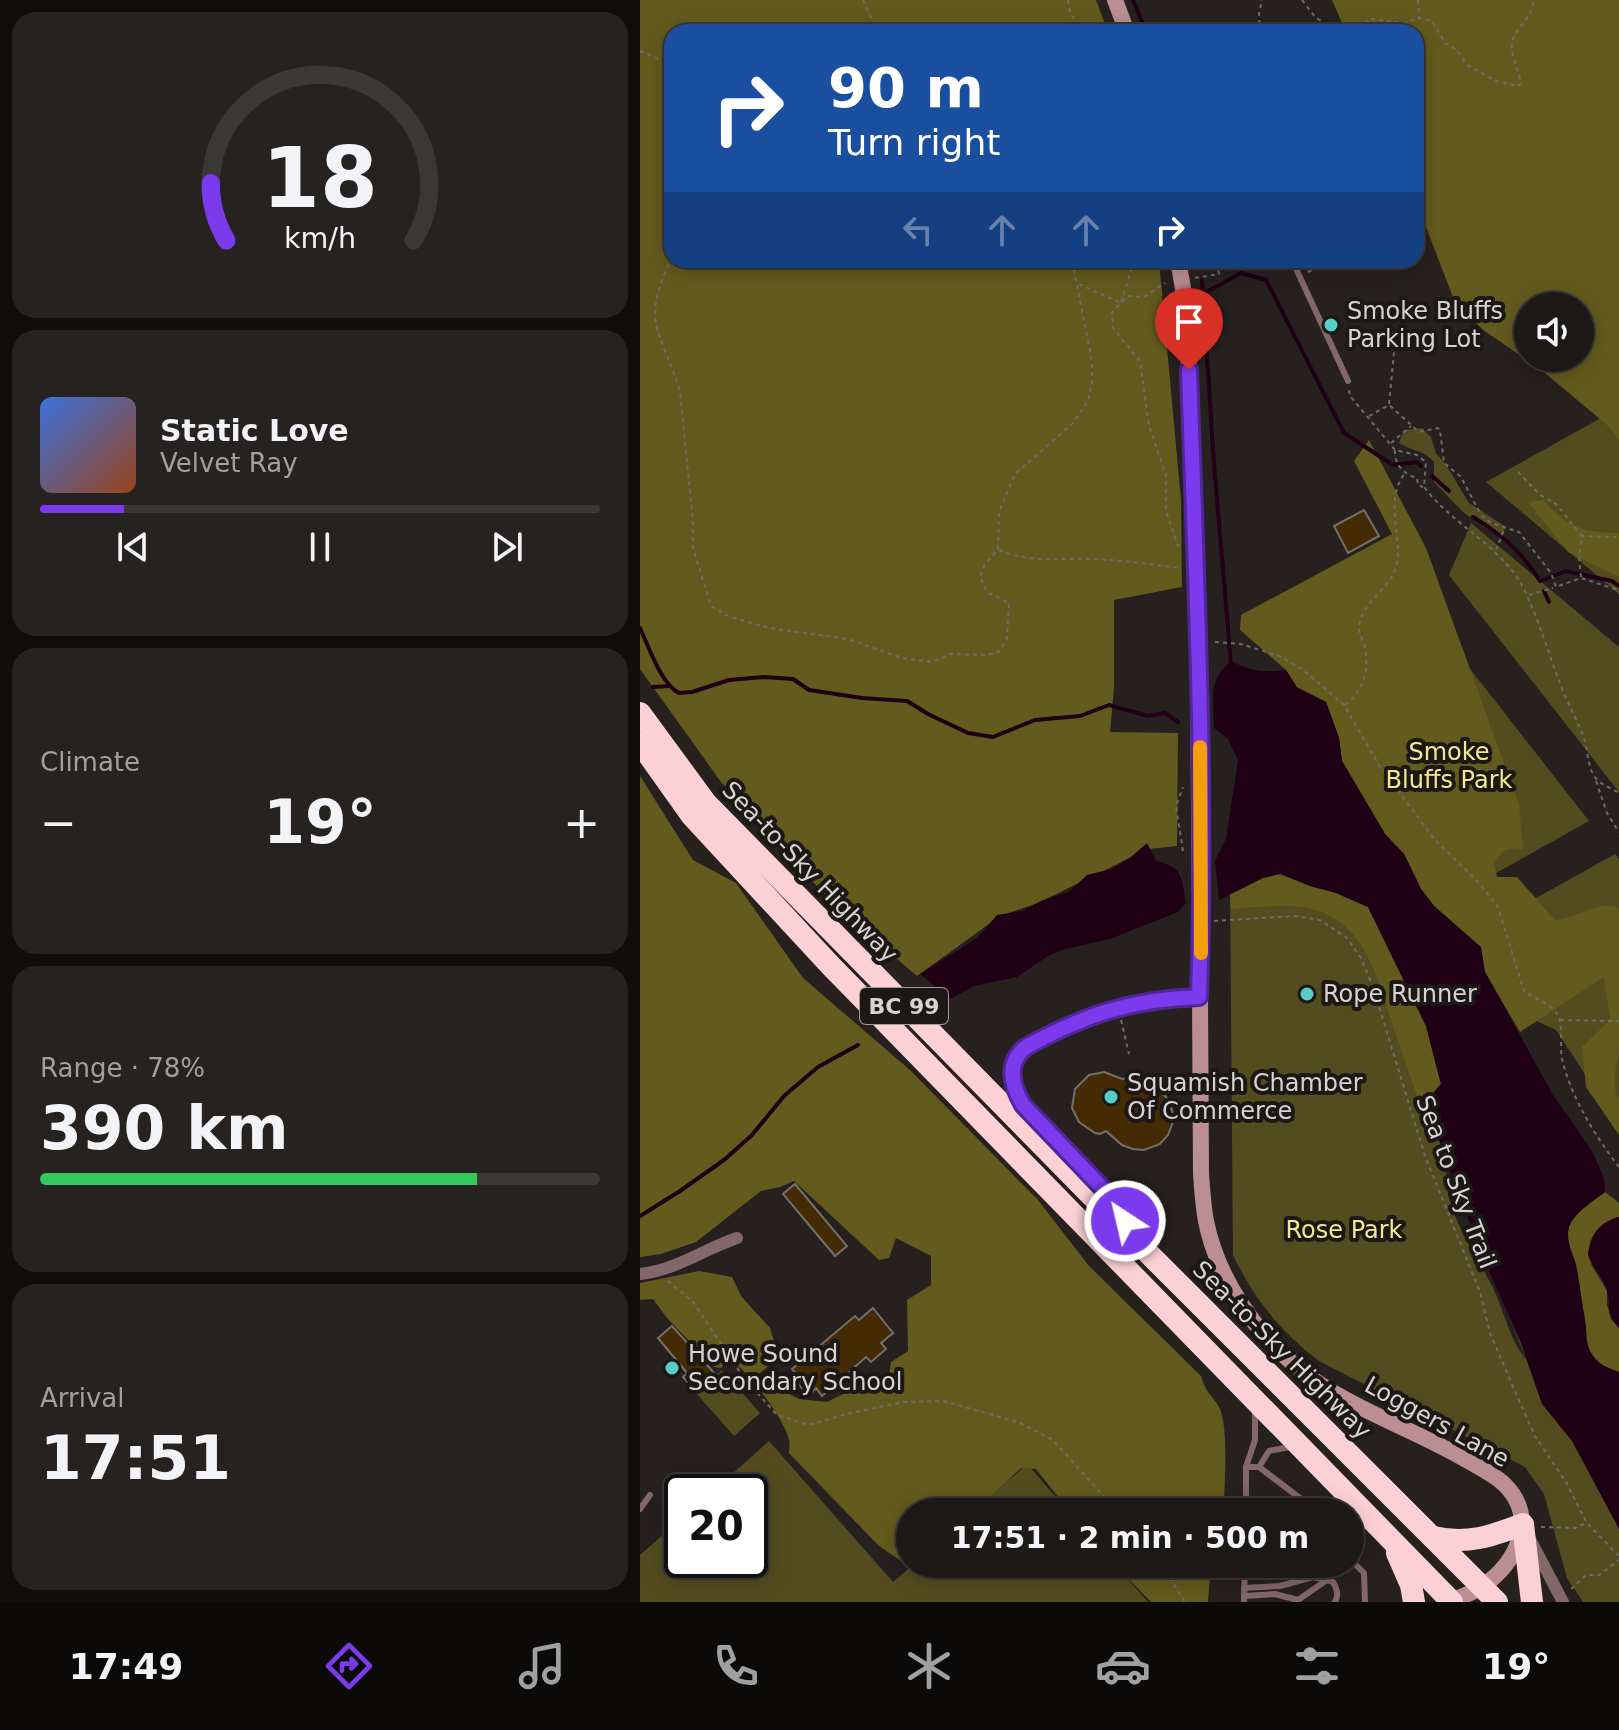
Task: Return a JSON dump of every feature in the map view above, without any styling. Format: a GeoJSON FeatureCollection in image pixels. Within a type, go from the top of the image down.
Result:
{"type":"FeatureCollection","features":[{"type":"Feature","properties":{"kind":"highway","name":"Sea-to-Sky Highway"},"geometry":{"type":"LineString","coordinates":[[640,713],[706,803],[1140,1245],[1433,1537],[1485,1597]]}},
{"type":"Feature","properties":{"kind":"highway","name":"Sea-to-Sky Highway"},"geometry":{"type":"LineString","coordinates":[[640,743],[692,816],[830,965],[1451,1602]]}},
{"type":"Feature","properties":{"kind":"highway"},"geometry":{"type":"LineString","coordinates":[[1433,1537],[1451,1541],[1476,1540],[1523,1524],[1532,1602]]}},
{"type":"Feature","properties":{"kind":"highway"},"geometry":{"type":"LineString","coordinates":[[1382,1528],[1403,1563],[1414,1602]]}},
{"type":"Feature","properties":{"kind":"street"},"geometry":{"type":"LineString","coordinates":[[1115,0],[1124,24]]}},
{"type":"Feature","properties":{"kind":"street","name":"Loggers Lane"},"geometry":{"type":"LineString","coordinates":[[1177,269],[1187,311],[1198,644],[1201,1173],[1205,1220],[1214,1252],[1241,1303],[1275,1347],[1299,1369],[1331,1391],[1445,1447],[1504,1484],[1514,1497],[1523,1524]]}},
{"type":"Feature","properties":{"kind":"street"},"geometry":{"type":"LineString","coordinates":[[646,1273],[686,1263],[737,1238]]}},
{"type":"Feature","properties":{"kind":"street"},"geometry":{"type":"LineString","coordinates":[[1451,1602],[1485,1597],[1513,1557],[1523,1524]]}},
{"type":"Feature","properties":{"kind":"street"},"geometry":{"type":"LineString","coordinates":[[1523,1524],[1561,1600]]}},
{"type":"Feature","properties":{"kind":"lane"},"geometry":{"type":"LineString","coordinates":[[1296,268],[1348,381]]}},
{"type":"Feature","properties":{"kind":"lane"},"geometry":{"type":"LineString","coordinates":[[1140,1245],[1111,1197],[1023,1105],[1013,1088],[1015,1059],[1026,1047],[1085,1017],[1119,1007],[1199,997]]}},
{"type":"Feature","properties":{"kind":"lane"},"geometry":{"type":"LineString","coordinates":[[1246,1498],[1246,1467],[1255,1440],[1257,1417],[1250,1394]]}},
{"type":"Feature","properties":{"kind":"lane"},"geometry":{"type":"LineString","coordinates":[[1259,1467],[1269,1451],[1299,1445]]}},
{"type":"Feature","properties":{"kind":"lane"},"geometry":{"type":"LineString","coordinates":[[1246,1467],[1259,1467],[1300,1498]]}},
{"type":"Feature","properties":{"kind":"lane"},"geometry":{"type":"LineString","coordinates":[[640,1509],[650,1495]]}},
{"type":"Feature","properties":{"kind":"lane"},"geometry":{"type":"LineString","coordinates":[[1364,1573],[1365,1602]]}},
{"type":"Feature","properties":{"kind":"lane"},"geometry":{"type":"LineString","coordinates":[[1244,1595],[1313,1577],[1333,1582],[1338,1595],[1335,1602]]}},
{"type":"Feature","properties":{"kind":"lane"},"geometry":{"type":"LineString","coordinates":[[1244,1595],[1275,1594],[1298,1600],[1327,1580]]}},
{"type":"Feature","properties":{"kind":"path"},"geometry":{"type":"LineString","coordinates":[[863,0],[877,24]]}},
{"type":"Feature","properties":{"kind":"path"},"geometry":{"type":"LineString","coordinates":[[1068,0],[1077,24]]}},
{"type":"Feature","properties":{"kind":"path"},"geometry":{"type":"LineString","coordinates":[[1260,24],[1262,0]]}},
{"type":"Feature","properties":{"kind":"path"},"geometry":{"type":"LineString","coordinates":[[1302,0],[1315,17],[1326,24]]}},
{"type":"Feature","properties":{"kind":"path"},"geometry":{"type":"LineString","coordinates":[[1418,0],[1419,18]]}},
{"type":"Feature","properties":{"kind":"path"},"geometry":{"type":"LineString","coordinates":[[1366,24],[1372,19],[1404,23],[1419,18],[1432,21],[1445,43],[1457,50],[1467,65],[1478,73],[1510,86],[1518,86],[1521,83],[1512,48],[1513,39],[1528,21],[1534,0]]}},
{"type":"Feature","properties":{"kind":"path"},"geometry":{"type":"LineString","coordinates":[[640,51],[664,62]]}},
{"type":"Feature","properties":{"kind":"path"},"geometry":{"type":"LineString","coordinates":[[658,276],[664,268]]}},
{"type":"Feature","properties":{"kind":"path"},"geometry":{"type":"LineString","coordinates":[[653,335],[675,375],[680,391],[693,548],[711,606],[728,616],[769,628],[848,639],[917,661],[932,662],[951,654],[995,654],[1005,646],[1010,621],[1009,603],[987,592],[980,577],[984,566],[998,549],[1002,502],[1015,474],[1073,423],[1088,401],[1092,382],[1092,361],[1074,268]]}},
{"type":"Feature","properties":{"kind":"path"},"geometry":{"type":"LineString","coordinates":[[1121,303],[1132,268]]}},
{"type":"Feature","properties":{"kind":"path"},"geometry":{"type":"LineString","coordinates":[[1191,278],[1219,274],[1219,268]]}},
{"type":"Feature","properties":{"kind":"path"},"geometry":{"type":"LineString","coordinates":[[1300,276],[1316,268]]}},
{"type":"Feature","properties":{"kind":"path"},"geometry":{"type":"LineString","coordinates":[[1177,269],[1144,297],[1129,296],[1112,312],[1113,328],[1140,361],[1149,426],[1166,475],[1166,511],[1180,556]]}},
{"type":"Feature","properties":{"kind":"path"},"geometry":{"type":"LineString","coordinates":[[1078,284],[1121,303]]}},
{"type":"Feature","properties":{"kind":"path"},"geometry":{"type":"LineString","coordinates":[[1389,405],[1395,342]]}},
{"type":"Feature","properties":{"kind":"path"},"geometry":{"type":"LineString","coordinates":[[1348,381],[1350,396],[1395,450],[1396,460],[1404,472],[1417,478],[1418,485],[1424,487],[1460,525],[1496,549],[1514,571],[1528,596],[1559,681],[1584,737],[1607,813],[1619,832]]}},
{"type":"Feature","properties":{"kind":"path"},"geometry":{"type":"LineString","coordinates":[[1368,416],[1389,405]]}},
{"type":"Feature","properties":{"kind":"path"},"geometry":{"type":"LineString","coordinates":[[1389,405],[1419,432],[1440,430],[1446,466],[1461,477],[1481,515],[1504,531],[1519,532],[1551,573],[1556,587]]}},
{"type":"Feature","properties":{"kind":"path"},"geometry":{"type":"LineString","coordinates":[[1390,444],[1411,426]]}},
{"type":"Feature","properties":{"kind":"path"},"geometry":{"type":"LineString","coordinates":[[1395,450],[1417,455],[1426,462],[1424,487]]}},
{"type":"Feature","properties":{"kind":"path"},"geometry":{"type":"LineString","coordinates":[[1344,705],[1353,699],[1366,676],[1359,625],[1363,614],[1395,570],[1394,507],[1404,472]]}},
{"type":"Feature","properties":{"kind":"path"},"geometry":{"type":"LineString","coordinates":[[1518,472],[1540,495],[1556,504],[1582,536],[1581,578]]}},
{"type":"Feature","properties":{"kind":"path"},"geometry":{"type":"LineString","coordinates":[[1496,549],[1504,531]]}},
{"type":"Feature","properties":{"kind":"path"},"geometry":{"type":"LineString","coordinates":[[1582,536],[1619,537]]}},
{"type":"Feature","properties":{"kind":"path"},"geometry":{"type":"LineString","coordinates":[[998,549],[1015,557],[1033,559],[1092,559],[1182,568]]}},
{"type":"Feature","properties":{"kind":"path"},"geometry":{"type":"LineString","coordinates":[[1528,596],[1581,578],[1619,593]]}},
{"type":"Feature","properties":{"kind":"path"},"geometry":{"type":"LineString","coordinates":[[1198,644],[1241,644],[1279,656],[1302,669],[1344,705],[1379,765],[1435,840],[1478,882],[1498,907],[1524,991],[1556,1011],[1567,1082],[1602,1145],[1619,1167]]}},
{"type":"Feature","properties":{"kind":"path"},"geometry":{"type":"LineString","coordinates":[[1596,780],[1619,793]]}},
{"type":"Feature","properties":{"kind":"path"},"geometry":{"type":"LineString","coordinates":[[1184,860],[1176,806],[1186,781]]}},
{"type":"Feature","properties":{"kind":"path","name":"Sea to Sky Trail"},"geometry":{"type":"LineString","coordinates":[[1208,921],[1296,916],[1320,920],[1347,938],[1361,958],[1373,987],[1425,1156],[1480,1292],[1490,1333],[1535,1436],[1566,1482],[1587,1523],[1619,1558]]}},
{"type":"Feature","properties":{"kind":"path"},"geometry":{"type":"LineString","coordinates":[[1119,1007],[1129,1054]]}},
{"type":"Feature","properties":{"kind":"path"},"geometry":{"type":"LineString","coordinates":[[1559,1020],[1619,1021]]}},
{"type":"Feature","properties":{"kind":"path"},"geometry":{"type":"LineString","coordinates":[[646,1273],[693,1302],[744,1378],[776,1414],[808,1425],[903,1402],[943,1401],[1018,1422],[1053,1440],[1105,1498]]}},
{"type":"Feature","properties":{"kind":"path"},"geometry":{"type":"LineString","coordinates":[[1523,1524],[1542,1528],[1575,1528],[1587,1523]]}},
{"type":"Feature","properties":{"kind":"path"},"geometry":{"type":"LineString","coordinates":[[1561,1600],[1586,1575],[1599,1575],[1619,1558]]}},
{"type":"Feature","properties":{"kind":"path"},"geometry":{"type":"LineString","coordinates":[[1170,1578],[1185,1602]]}},
{"type":"Feature","properties":{"kind":"green space"},"geometry":{"type":"Polygon","coordinates":[[[640,0],[1096,0],[1105,24],[664,24],[664,268],[1160,268],[1181,500],[1182,587],[1114,600],[1114,688],[1110,732],[1178,733],[1177,846],[1148,849],[1038,903],[1000,916],[917,976],[837,908],[721,782],[640,669],[640,0]]]}},
{"type":"Feature","properties":{"kind":"green space"},"geometry":{"type":"Polygon","coordinates":[[[1332,0],[1619,0],[1619,440],[1607,425],[1544,372],[1594,372],[1594,292],[1514,292],[1514,351],[1483,330],[1454,300],[1424,222],[1424,24],[1342,24],[1332,0]]]}},
{"type":"Feature","properties":{"kind":"green space"},"geometry":{"type":"Polygon","coordinates":[[[1619,408],[1619,594],[1486,482],[1619,408]]]}},
{"type":"Feature","properties":{"kind":"green space"},"geometry":{"type":"Polygon","coordinates":[[[1422,428],[1431,437],[1436,453],[1469,503],[1506,527],[1500,538],[1464,513],[1434,482],[1434,462],[1430,458],[1399,443],[1404,430],[1422,428]]]}},
{"type":"Feature","properties":{"kind":"green space","name":"Smoke Bluffs Park"},"geometry":{"type":"Polygon","coordinates":[[[1369,440],[1426,548],[1519,804],[1523,850],[1513,848],[1502,853],[1494,864],[1497,877],[1517,877],[1555,920],[1603,906],[1619,908],[1619,1051],[1615,1082],[1619,1100],[1619,1135],[1586,1087],[1582,1047],[1610,1020],[1604,977],[1520,1032],[1485,972],[1480,947],[1434,906],[1421,889],[1404,854],[1385,834],[1342,761],[1339,738],[1326,702],[1297,687],[1286,670],[1240,630],[1241,615],[1392,534],[1354,461],[1369,440]]]}},
{"type":"Feature","properties":{"kind":"green space"},"geometry":{"type":"Polygon","coordinates":[[[1543,500],[1576,527],[1619,533],[1619,577],[1568,552],[1528,502],[1543,500]]]}},
{"type":"Feature","properties":{"kind":"green space"},"geometry":{"type":"Polygon","coordinates":[[[1471,523],[1619,647],[1619,792],[1449,575],[1471,523]]]}},
{"type":"Feature","properties":{"kind":"green space"},"geometry":{"type":"Polygon","coordinates":[[[1453,647],[1589,821],[1457,895],[1453,647]]]}},
{"type":"Feature","properties":{"kind":"green space"},"geometry":{"type":"Polygon","coordinates":[[[640,776],[693,860],[736,883],[803,978],[910,1070],[1038,1200],[1089,1266],[1201,1376],[1223,1419],[1224,1498],[1059,1498],[1036,1469],[1021,1468],[990,1498],[896,1498],[896,1558],[879,1546],[789,1453],[789,1440],[781,1421],[744,1371],[728,1359],[721,1368],[714,1367],[653,1299],[640,1300],[640,1283],[699,1271],[732,1277],[741,1296],[770,1328],[779,1357],[759,1374],[768,1388],[776,1387],[799,1399],[827,1402],[863,1384],[888,1381],[891,1362],[908,1351],[907,1300],[931,1285],[931,1256],[896,1238],[889,1258],[879,1260],[794,1181],[761,1191],[696,1242],[661,1254],[640,1257],[640,776]]]}},
{"type":"Feature","properties":{"kind":"green space"},"geometry":{"type":"Polygon","coordinates":[[[1615,854],[1619,859],[1619,1126],[1556,1030],[1521,1014],[1484,927],[1615,854]]]}},
{"type":"Feature","properties":{"kind":"green space","name":"Rose Park"},"geometry":{"type":"Polygon","coordinates":[[[1324,861],[1619,1479],[1619,1602],[1583,1602],[1567,1578],[1544,1494],[1525,1467],[1319,1361],[1269,1313],[1233,1255],[1230,886],[1324,861]],[[1447,1161],[1448,1195],[1453,1211],[1492,1286],[1515,1343],[1526,1359],[1497,1285],[1478,1246],[1447,1161]]]}},
{"type":"Feature","properties":{"kind":"green space"},"geometry":{"type":"Polygon","coordinates":[[[1280,874],[1368,907],[1426,1026],[1441,1084],[1427,1100],[1417,1096],[1369,958],[1348,929],[1335,919],[1308,908],[1275,906],[1231,909],[1230,895],[1263,878],[1280,874]]]}},
{"type":"Feature","properties":{"kind":"green space"},"geometry":{"type":"Polygon","coordinates":[[[1605,1192],[1619,1203],[1619,1217],[1612,1219],[1591,1264],[1607,1291],[1611,1319],[1619,1328],[1619,1372],[1599,1362],[1588,1347],[1577,1270],[1568,1238],[1569,1227],[1575,1217],[1605,1192]]]}},
{"type":"Feature","properties":{"kind":"green space"},"geometry":{"type":"Polygon","coordinates":[[[722,1370],[760,1413],[734,1436],[696,1393],[722,1370]]]}},
{"type":"Feature","properties":{"kind":"green space"},"geometry":{"type":"Polygon","coordinates":[[[769,1441],[893,1582],[898,1578],[1127,1578],[1148,1602],[640,1602],[640,1555],[664,1534],[664,1578],[768,1578],[768,1474],[732,1474],[769,1441]]]}},
{"type":"Feature","properties":{"kind":"green space"},"geometry":{"type":"Polygon","coordinates":[[[1027,1464],[1057,1498],[989,1498],[1027,1464]]]}},
{"type":"Feature","properties":{"kind":"green space"},"geometry":{"type":"Polygon","coordinates":[[[1128,1578],[1210,1578],[1208,1602],[1151,1602],[1128,1578]]]}},
{"type":"Feature","properties":{"kind":"shaded area"},"geometry":{"type":"Polygon","coordinates":[[[1231,661],[1258,670],[1286,670],[1297,688],[1326,702],[1339,738],[1342,761],[1385,834],[1404,854],[1421,889],[1434,906],[1481,947],[1485,972],[1553,1095],[1592,1151],[1604,1178],[1605,1192],[1575,1217],[1569,1227],[1568,1238],[1577,1270],[1588,1347],[1599,1362],[1619,1372],[1619,1529],[1572,1441],[1542,1404],[1520,1341],[1478,1246],[1426,1105],[1441,1084],[1426,1026],[1368,907],[1280,874],[1263,878],[1219,900],[1215,861],[1226,839],[1238,760],[1228,739],[1214,728],[1213,700],[1218,676],[1231,661]]]}},
{"type":"Feature","properties":{"kind":"shaded area"},"geometry":{"type":"Polygon","coordinates":[[[1147,843],[1156,861],[1180,874],[1186,903],[1178,912],[1110,939],[1065,949],[1048,956],[1017,977],[974,986],[950,999],[920,974],[977,938],[997,915],[1022,911],[1070,891],[1087,875],[1111,869],[1147,843]]]}},
{"type":"Feature","properties":{"kind":"shaded area"},"geometry":{"type":"Polygon","coordinates":[[[1619,1217],[1619,1328],[1610,1313],[1605,1286],[1588,1255],[1597,1230],[1619,1217]]]}},
{"type":"Feature","properties":{"kind":"building"},"geometry":{"type":"Polygon","coordinates":[[[1364,510],[1379,536],[1348,553],[1334,526],[1364,510]]]}},
{"type":"Feature","properties":{"kind":"building"},"geometry":{"type":"Polygon","coordinates":[[[1104,1072],[1122,1079],[1137,1076],[1163,1082],[1158,1087],[1170,1102],[1174,1119],[1168,1135],[1160,1144],[1144,1150],[1133,1149],[1122,1145],[1106,1131],[1095,1133],[1079,1122],[1072,1108],[1075,1089],[1089,1075],[1104,1072]]]}},
{"type":"Feature","properties":{"kind":"building"},"geometry":{"type":"Polygon","coordinates":[[[795,1184],[847,1246],[835,1256],[783,1194],[795,1184]]]}},
{"type":"Feature","properties":{"kind":"building"},"geometry":{"type":"Polygon","coordinates":[[[873,1308],[893,1333],[881,1343],[886,1349],[871,1362],[866,1357],[822,1396],[816,1388],[808,1396],[797,1382],[801,1379],[792,1369],[855,1316],[859,1320],[873,1308]]]}},
{"type":"Feature","properties":{"kind":"building"},"geometry":{"type":"Polygon","coordinates":[[[672,1326],[716,1375],[697,1392],[683,1377],[687,1373],[658,1338],[672,1326]]]}},
{"type":"Feature","properties":{"kind":"waterway"},"geometry":{"type":"LineString","coordinates":[[1133,0],[1143,24]]}},
{"type":"Feature","properties":{"kind":"waterway"},"geometry":{"type":"LineString","coordinates":[[1203,294],[1241,273],[1266,280],[1344,433],[1393,465],[1417,462],[1421,466]]}},
{"type":"Feature","properties":{"kind":"waterway"},"geometry":{"type":"LineString","coordinates":[[1202,280],[1231,664]]}},
{"type":"Feature","properties":{"kind":"waterway"},"geometry":{"type":"LineString","coordinates":[[1432,476],[1449,491]]}},
{"type":"Feature","properties":{"kind":"waterway"},"geometry":{"type":"LineString","coordinates":[[1473,517],[1511,545],[1540,581],[1566,571],[1612,581],[1619,586]]}},
{"type":"Feature","properties":{"kind":"waterway"},"geometry":{"type":"LineString","coordinates":[[1544,591],[1549,602]]}},
{"type":"Feature","properties":{"kind":"waterway"},"geometry":{"type":"LineString","coordinates":[[640,628],[661,673],[679,693],[729,680],[765,677],[793,679],[809,690],[907,701],[968,733],[993,737],[1035,720],[1080,716],[1109,705],[1148,716],[1165,713],[1178,722]]}},
{"type":"Feature","properties":{"kind":"waterway"},"geometry":{"type":"LineString","coordinates":[[653,687],[670,686]]}},
{"type":"Feature","properties":{"kind":"waterway"},"geometry":{"type":"LineString","coordinates":[[640,1216],[724,1160],[752,1135],[784,1096],[818,1067],[858,1045]]}},
{"type":"Feature","properties":{"kind":"slow traffic"},"geometry":{"type":"LineString","coordinates":[[1200,747],[1201,953]]}},
{"type":"Feature","properties":{"kind":"place","name":"Smoke Bluffs Parking Lot"},"geometry":{"type":"Point","coordinates":[1331,325]}},
{"type":"Feature","properties":{"kind":"place","name":"Rope Runner"},"geometry":{"type":"Point","coordinates":[1307,994]}},
{"type":"Feature","properties":{"kind":"place","name":"Squamish Chamber Of Commerce"},"geometry":{"type":"Point","coordinates":[1111,1097]}},
{"type":"Feature","properties":{"kind":"place","name":"Howe Sound Secondary School"},"geometry":{"type":"Point","coordinates":[672,1368]}},
{"type":"Feature","properties":{"kind":"route"},"geometry":{"type":"LineString","coordinates":[[1125,1221],[1111,1197],[1023,1105],[1013,1088],[1012,1069],[1018,1053],[1026,1047],[1085,1017],[1119,1007],[1199,997],[1198,638],[1189,370]]}}]}
